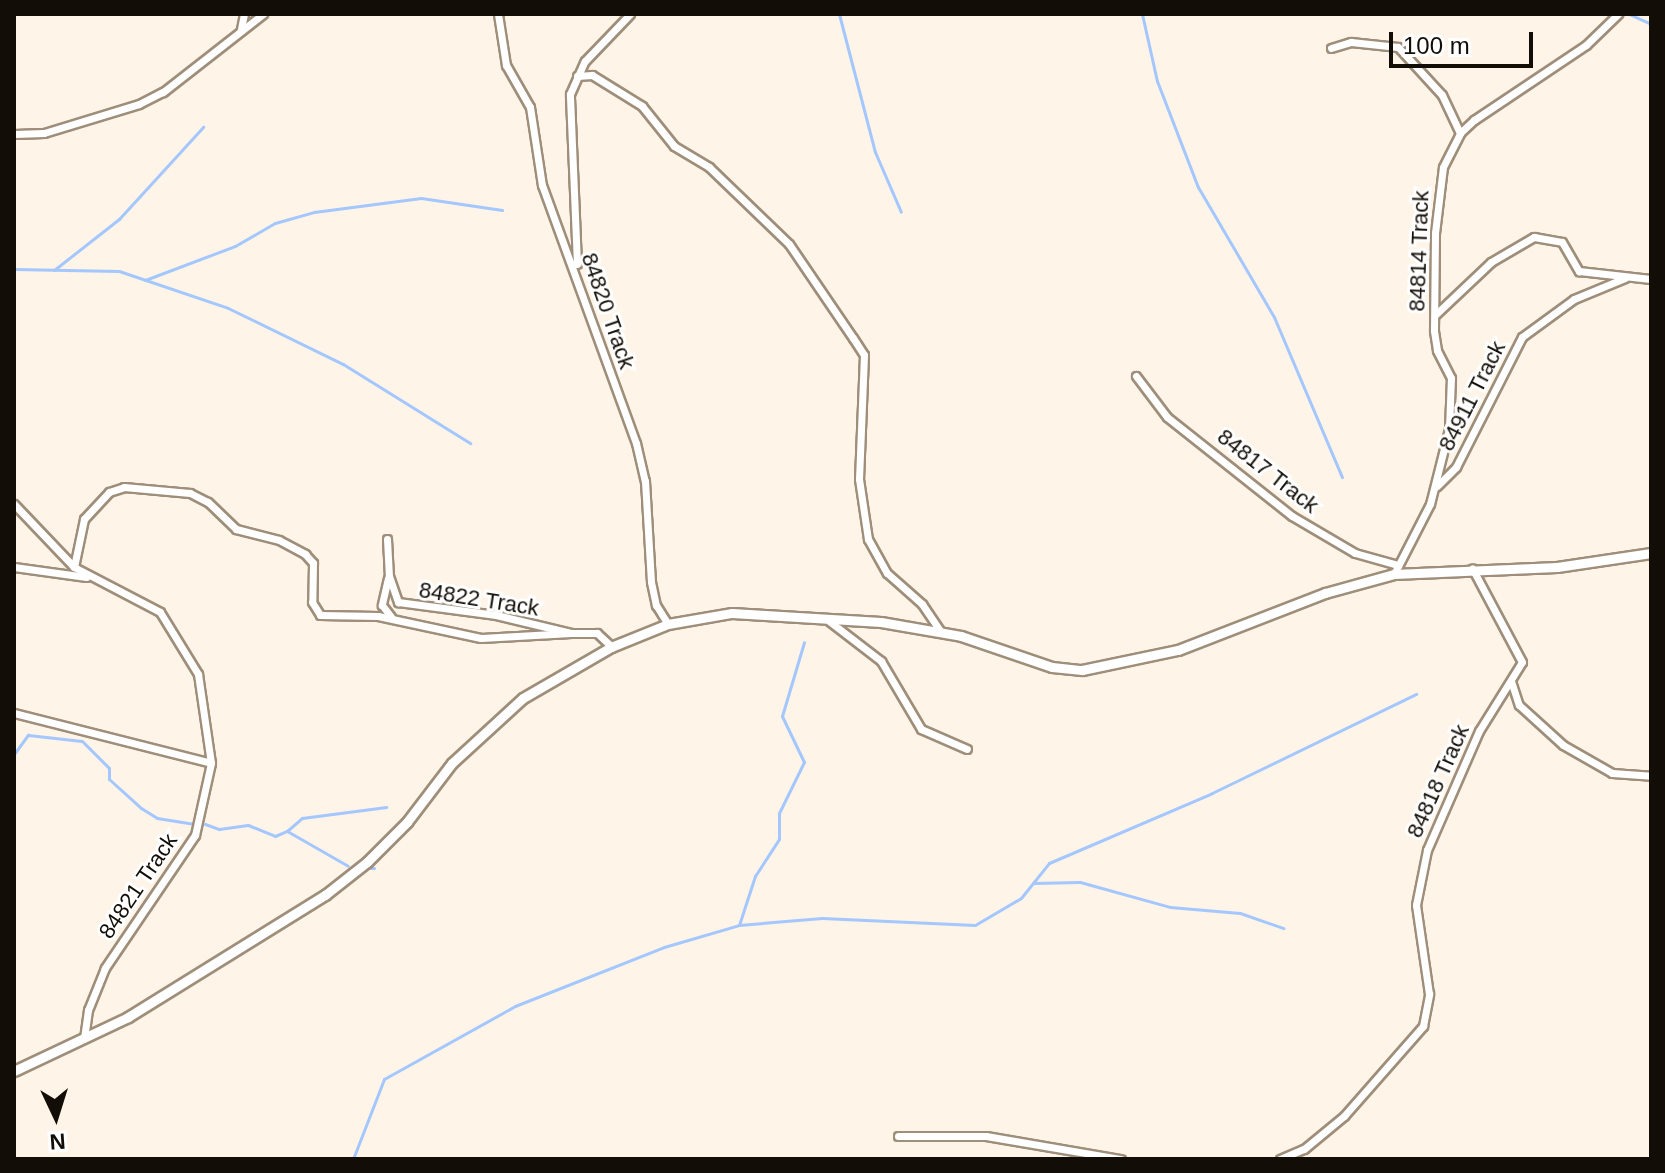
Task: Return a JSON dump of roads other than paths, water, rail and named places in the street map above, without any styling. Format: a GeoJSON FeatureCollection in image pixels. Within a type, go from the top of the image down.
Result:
{"type":"FeatureCollection","features":[{"type":"Feature","properties":{"kind":"street"},"geometry":{"type":"LineString","coordinates":[[241,29],[244,14]]}},
{"type":"Feature","properties":{"kind":"street"},"geometry":{"type":"LineString","coordinates":[[14,134],[44,133],[139,104],[163,92],[263,14]]}},
{"type":"Feature","properties":{"kind":"street","name":"84820 Track"},"geometry":{"type":"LineString","coordinates":[[498,14],[506,65],[530,107],[542,185],[577,270],[645,481],[651,582],[656,605],[668,624]]}},
{"type":"Feature","properties":{"kind":"street"},"geometry":{"type":"LineString","coordinates":[[577,270],[567,111],[577,76],[630,14]]}},
{"type":"Feature","properties":{"kind":"street"},"geometry":{"type":"LineString","coordinates":[[1331,48],[1351,42],[1398,47],[1442,95],[1460,133],[1586,45],[1618,14]]}},
{"type":"Feature","properties":{"kind":"street"},"geometry":{"type":"LineString","coordinates":[[577,76],[592,75],[642,106],[674,146],[709,167],[789,244],[859,347],[864,372],[859,479],[868,539],[887,573],[922,604],[940,631]]}},
{"type":"Feature","properties":{"kind":"street","name":"84814 Track"},"geometry":{"type":"LineString","coordinates":[[1436,488],[1449,429],[1451,378],[1437,350],[1435,315],[1439,187],[1460,133]]}},
{"type":"Feature","properties":{"kind":"street"},"geometry":{"type":"LineString","coordinates":[[1435,315],[1491,262],[1534,237],[1562,242],[1579,271],[1651,279]]}},
{"type":"Feature","properties":{"kind":"street","name":"84911 Track"},"geometry":{"type":"LineString","coordinates":[[1436,488],[1456,467],[1522,337],[1574,299],[1625,278]]}},
{"type":"Feature","properties":{"kind":"street","name":"84817 Track"},"geometry":{"type":"LineString","coordinates":[[1136,376],[1167,417],[1292,516],[1355,553],[1396,569]]}},
{"type":"Feature","properties":{"kind":"street"},"geometry":{"type":"LineString","coordinates":[[74,567],[84,519],[100,499],[124,487],[200,497],[224,522],[289,545],[313,563],[312,602],[320,615],[393,619],[481,638],[571,633]]}},
{"type":"Feature","properties":{"kind":"street"},"geometry":{"type":"LineString","coordinates":[[1396,569],[1436,488]]}},
{"type":"Feature","properties":{"kind":"street","name":"84821 Track"},"geometry":{"type":"LineString","coordinates":[[14,504],[74,567],[160,612],[198,674],[211,763],[195,835],[105,968],[88,1010],[84,1038]]}},
{"type":"Feature","properties":{"kind":"street","name":"84822 Track"},"geometry":{"type":"LineString","coordinates":[[387,539],[393,595],[408,606],[473,611],[571,633],[597,633],[612,647]]}},
{"type":"Feature","properties":{"kind":"street"},"geometry":{"type":"LineString","coordinates":[[14,1071],[191,981],[325,895],[407,822],[490,724],[523,698],[612,647],[668,624],[732,613],[940,631],[1052,667],[1096,668],[1178,650],[1396,569],[1557,567],[1651,553]]}},
{"type":"Feature","properties":{"kind":"street"},"geometry":{"type":"LineString","coordinates":[[14,567],[88,577]]}},
{"type":"Feature","properties":{"kind":"street","name":"84818 Track"},"geometry":{"type":"LineString","coordinates":[[1280,1159],[1304,1149],[1344,1116],[1423,1026],[1429,994],[1416,905],[1427,850],[1479,731],[1520,672],[1518,650],[1472,568]]}},
{"type":"Feature","properties":{"kind":"street"},"geometry":{"type":"LineString","coordinates":[[389,576],[382,605],[393,619]]}},
{"type":"Feature","properties":{"kind":"street"},"geometry":{"type":"LineString","coordinates":[[829,621],[881,661],[921,729],[967,749]]}},
{"type":"Feature","properties":{"kind":"street"},"geometry":{"type":"LineString","coordinates":[[1511,681],[1519,705],[1563,745],[1612,773],[1651,776]]}},
{"type":"Feature","properties":{"kind":"street"},"geometry":{"type":"LineString","coordinates":[[14,713],[211,763]]}},
{"type":"Feature","properties":{"kind":"street"},"geometry":{"type":"LineString","coordinates":[[898,1136],[986,1136],[1121,1159]]}},
{"type":"Feature","properties":{"kind":"waterway"},"geometry":{"type":"LineString","coordinates":[[839,14],[875,152],[901,212]]}},
{"type":"Feature","properties":{"kind":"waterway"},"geometry":{"type":"LineString","coordinates":[[1142,14],[1157,81],[1198,187],[1274,317],[1342,477]]}},
{"type":"Feature","properties":{"kind":"waterway"},"geometry":{"type":"LineString","coordinates":[[1629,14],[1651,24]]}},
{"type":"Feature","properties":{"kind":"waterway"},"geometry":{"type":"LineString","coordinates":[[54,270],[119,219],[203,127]]}},
{"type":"Feature","properties":{"kind":"waterway"},"geometry":{"type":"LineString","coordinates":[[145,280],[235,246],[275,223],[314,212],[421,198],[502,210]]}},
{"type":"Feature","properties":{"kind":"waterway"},"geometry":{"type":"LineString","coordinates":[[14,269],[119,271],[228,308],[343,364],[470,443]]}},
{"type":"Feature","properties":{"kind":"waterway"},"geometry":{"type":"LineString","coordinates":[[739,925],[755,876],[779,839],[779,813],[804,762],[782,716],[804,642]]}},
{"type":"Feature","properties":{"kind":"waterway"},"geometry":{"type":"LineString","coordinates":[[353,1159],[384,1079],[515,1006],[664,947],[739,925],[822,918],[975,925],[1021,898],[1049,863],[1212,793],[1416,694]]}},
{"type":"Feature","properties":{"kind":"waterway"},"geometry":{"type":"LineString","coordinates":[[14,754],[28,735],[82,741],[109,768],[109,779],[141,808],[157,818],[195,824]]}},
{"type":"Feature","properties":{"kind":"waterway"},"geometry":{"type":"LineString","coordinates":[[287,831],[302,818],[386,807]]}},
{"type":"Feature","properties":{"kind":"waterway"},"geometry":{"type":"LineString","coordinates":[[205,824],[219,829],[248,825],[275,836],[287,831],[348,866]]}},
{"type":"Feature","properties":{"kind":"waterway"},"geometry":{"type":"LineString","coordinates":[[367,868],[374,868]]}},
{"type":"Feature","properties":{"kind":"waterway"},"geometry":{"type":"LineString","coordinates":[[1033,883],[1080,882],[1170,907],[1240,913],[1283,928]]}}]}
